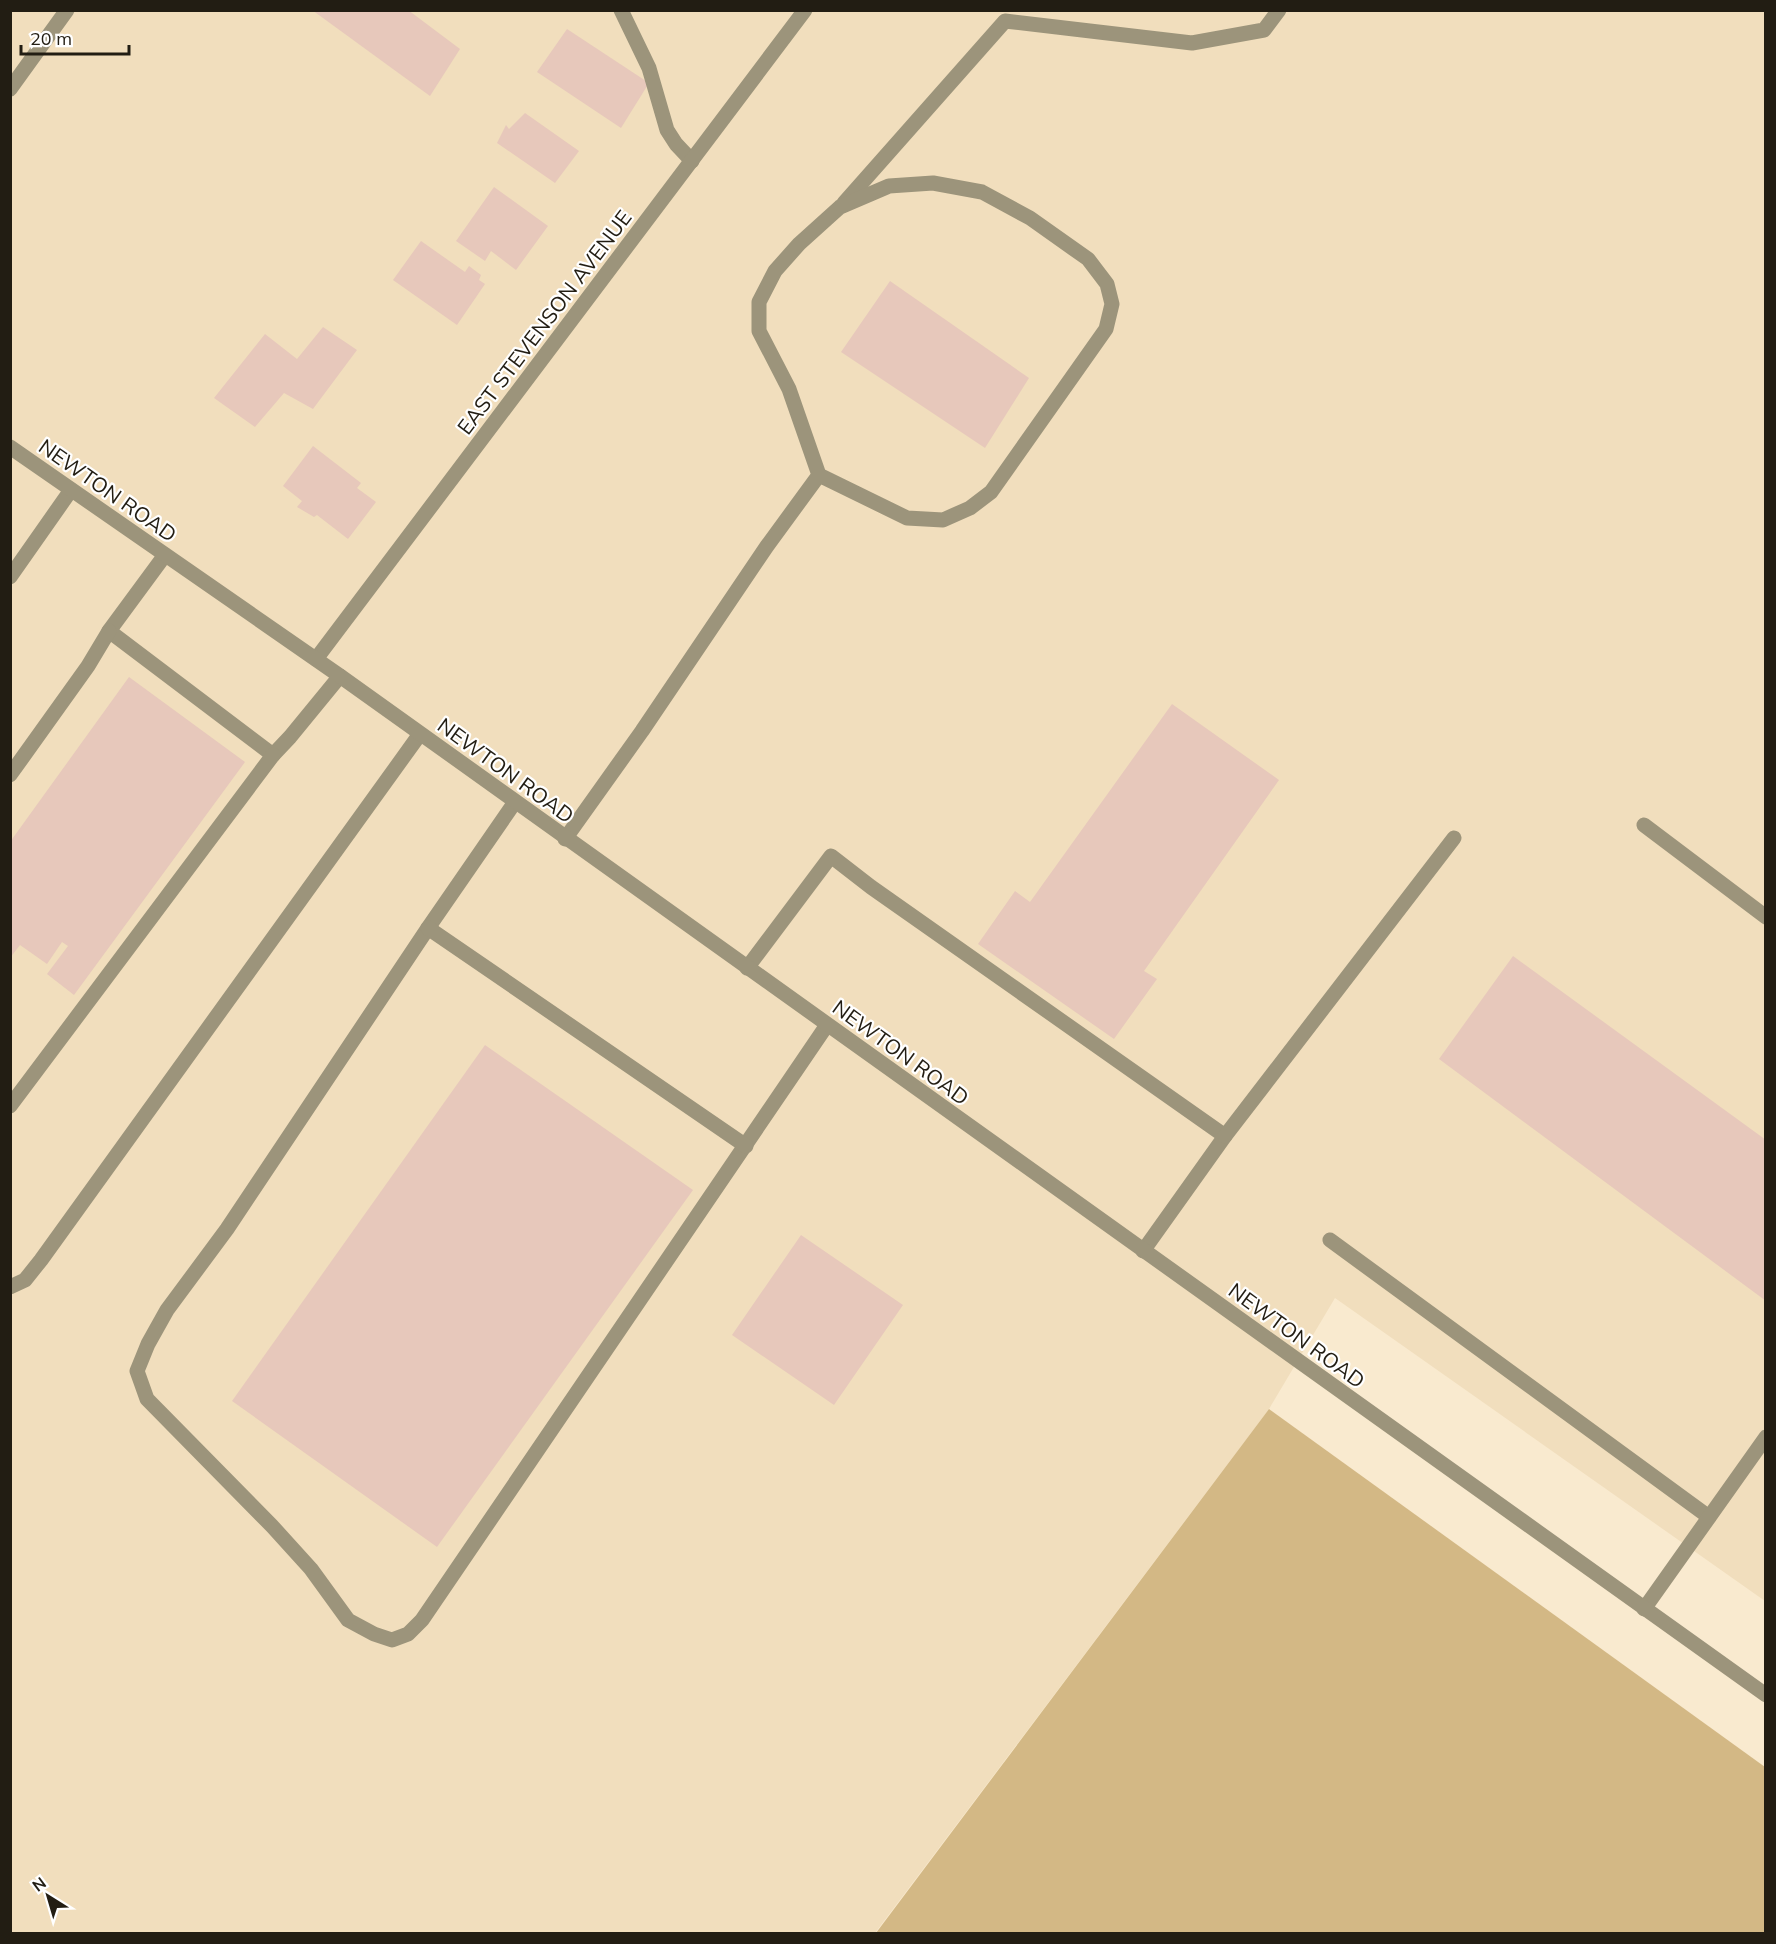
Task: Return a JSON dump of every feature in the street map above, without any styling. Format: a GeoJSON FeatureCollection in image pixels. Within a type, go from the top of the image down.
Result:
{"type":"FeatureCollection","features":[{"type":"Feature","properties":{"kind":"street"},"geometry":{"type":"LineString","coordinates":[[10,89],[67,10]]}},
{"type":"Feature","properties":{"kind":"street"},"geometry":{"type":"LineString","coordinates":[[621,10],[649,68],[667,130],[692,161]]}},
{"type":"Feature","properties":{"kind":"street","name":"EAST STEVENSON AVENUE"},"geometry":{"type":"LineString","coordinates":[[316,659],[805,10]]}},
{"type":"Feature","properties":{"kind":"street"},"geometry":{"type":"LineString","coordinates":[[840,207],[889,186],[933,183],[982,192],[1030,218],[1088,258],[1107,284],[1112,304],[1106,329],[991,492],[970,508],[943,520],[907,518],[819,475],[789,389],[759,331],[759,302],[775,271],[799,244],[840,207],[1005,21],[1192,43],[1264,30],[1279,10]]}},
{"type":"Feature","properties":{"kind":"street","name":"NEWTON ROAD"},"geometry":{"type":"LineString","coordinates":[[10,447],[340,676],[1766,1695]]}},
{"type":"Feature","properties":{"kind":"street"},"geometry":{"type":"LineString","coordinates":[[565,838],[642,731],[767,546],[819,475]]}},
{"type":"Feature","properties":{"kind":"street"},"geometry":{"type":"LineString","coordinates":[[10,577],[71,490]]}},
{"type":"Feature","properties":{"kind":"street"},"geometry":{"type":"LineString","coordinates":[[11,772],[165,555]]}},
{"type":"Feature","properties":{"kind":"street"},"geometry":{"type":"LineString","coordinates":[[109,632],[273,755]]}},
{"type":"Feature","properties":{"kind":"street"},"geometry":{"type":"LineString","coordinates":[[10,1106],[273,755],[340,676]]}},
{"type":"Feature","properties":{"kind":"street"},"geometry":{"type":"LineString","coordinates":[[10,1287],[25,1280],[41,1260],[420,734]]}},
{"type":"Feature","properties":{"kind":"street"},"geometry":{"type":"LineString","coordinates":[[515,802],[227,1229],[167,1310],[148,1344],[137,1371],[147,1399],[311,1569],[348,1620],[374,1634],[392,1640],[408,1634],[422,1620],[827,1025]]}},
{"type":"Feature","properties":{"kind":"street"},"geometry":{"type":"LineString","coordinates":[[1644,825],[1766,917]]}},
{"type":"Feature","properties":{"kind":"street"},"geometry":{"type":"LineString","coordinates":[[1143,1251],[1225,1136],[1454,838]]}},
{"type":"Feature","properties":{"kind":"street"},"geometry":{"type":"LineString","coordinates":[[747,968],[831,856],[871,887],[1225,1136]]}},
{"type":"Feature","properties":{"kind":"street"},"geometry":{"type":"LineString","coordinates":[[428,928],[746,1146]]}},
{"type":"Feature","properties":{"kind":"street"},"geometry":{"type":"LineString","coordinates":[[1330,1240],[1709,1517]]}},
{"type":"Feature","properties":{"kind":"street"},"geometry":{"type":"LineString","coordinates":[[1644,1609],[1766,1437]]}},
{"type":"Feature","properties":{"kind":"shaded area"},"geometry":{"type":"Polygon","coordinates":[[[11,11],[1765,11],[1765,1601],[1335,1298],[1269,1409],[875,1933],[11,1934],[11,11]]]}},
{"type":"Feature","properties":{"kind":"shaded area"},"geometry":{"type":"Polygon","coordinates":[[[1269,1409],[1765,1767],[1765,1933],[876,1933],[1269,1409]]]}},
{"type":"Feature","properties":{"kind":"building"},"geometry":{"type":"Polygon","coordinates":[[[312,10],[408,10],[460,49],[430,96],[312,10]]]}},
{"type":"Feature","properties":{"kind":"building"},"geometry":{"type":"Polygon","coordinates":[[[567,29],[649,83],[621,128],[537,72],[567,29]]]}},
{"type":"Feature","properties":{"kind":"building"},"geometry":{"type":"Polygon","coordinates":[[[525,113],[579,151],[555,183],[497,143],[506,125],[509,129],[525,113]]]}},
{"type":"Feature","properties":{"kind":"building"},"geometry":{"type":"Polygon","coordinates":[[[494,187],[548,226],[516,270],[491,251],[485,261],[456,241],[494,187]]]}},
{"type":"Feature","properties":{"kind":"building"},"geometry":{"type":"Polygon","coordinates":[[[421,241],[465,272],[469,266],[481,275],[479,280],[485,284],[457,325],[393,280],[421,241]]]}},
{"type":"Feature","properties":{"kind":"building"},"geometry":{"type":"Polygon","coordinates":[[[890,281],[1029,378],[985,448],[841,352],[890,281]]]}},
{"type":"Feature","properties":{"kind":"building"},"geometry":{"type":"Polygon","coordinates":[[[323,327],[357,350],[313,409],[284,393],[255,427],[214,398],[265,334],[297,359],[323,327]]]}},
{"type":"Feature","properties":{"kind":"building"},"geometry":{"type":"Polygon","coordinates":[[[313,446],[361,483],[357,488],[376,502],[348,539],[317,515],[314,517],[297,507],[302,501],[283,486],[313,446]]]}},
{"type":"Feature","properties":{"kind":"building"},"geometry":{"type":"Polygon","coordinates":[[[129,677],[245,762],[74,995],[47,974],[68,946],[62,942],[47,964],[20,945],[10,958],[10,842],[129,677]]]}},
{"type":"Feature","properties":{"kind":"building"},"geometry":{"type":"Polygon","coordinates":[[[1172,704],[1279,780],[1144,971],[1157,979],[1114,1039],[978,944],[1015,891],[1030,902],[1172,704]]]}},
{"type":"Feature","properties":{"kind":"building"},"geometry":{"type":"Polygon","coordinates":[[[1513,956],[1766,1140],[1766,1301],[1439,1059],[1513,956]]]}},
{"type":"Feature","properties":{"kind":"building"},"geometry":{"type":"Polygon","coordinates":[[[485,1045],[693,1190],[437,1547],[232,1401],[485,1045]]]}},
{"type":"Feature","properties":{"kind":"building"},"geometry":{"type":"Polygon","coordinates":[[[801,1235],[903,1305],[834,1405],[732,1335],[801,1235]]]}}]}
